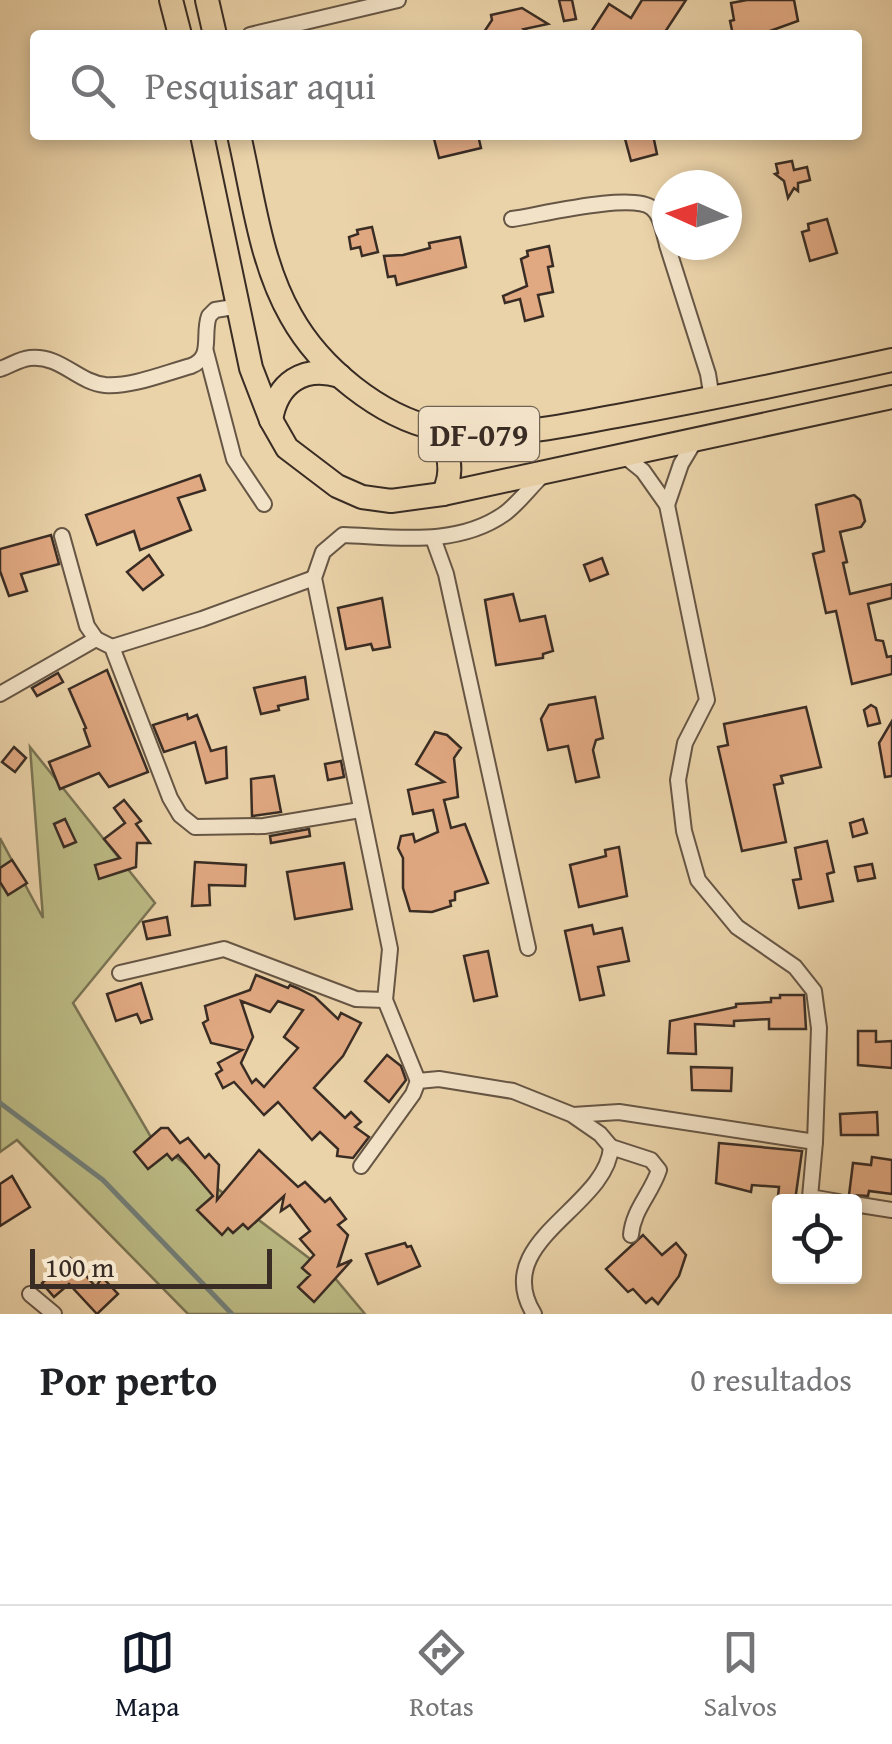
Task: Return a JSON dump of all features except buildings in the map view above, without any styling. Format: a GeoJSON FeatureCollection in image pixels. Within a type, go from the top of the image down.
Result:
{"type":"FeatureCollection","features":[{"type":"Feature","properties":{"kind":"main road"},"geometry":{"type":"LineString","coordinates":[[172,0],[179,30]]}},
{"type":"Feature","properties":{"kind":"main road"},"geometry":{"type":"LineString","coordinates":[[207,0],[214,30]]}},
{"type":"Feature","properties":{"kind":"main road","name":"DF-079"},"geometry":{"type":"LineString","coordinates":[[203,140],[251,368],[271,420],[287,448],[310,468],[362,497],[391,502],[443,494],[892,397]]}},
{"type":"Feature","properties":{"kind":"main road","name":"DF-079"},"geometry":{"type":"LineString","coordinates":[[240,140],[277,286],[306,339],[340,376],[390,412],[440,430],[479,434],[525,430],[712,399],[892,360]]}},
{"type":"Feature","properties":{"kind":"main road"},"geometry":{"type":"LineString","coordinates":[[271,420],[273,404],[293,379],[308,372],[340,376]]}},
{"type":"Feature","properties":{"kind":"main road"},"geometry":{"type":"LineString","coordinates":[[440,430],[450,468],[443,494]]}},
{"type":"Feature","properties":{"kind":"street"},"geometry":{"type":"LineString","coordinates":[[271,30],[398,0]]}},
{"type":"Feature","properties":{"kind":"street"},"geometry":{"type":"LineString","coordinates":[[512,219],[622,202],[641,203],[652,211]]}},
{"type":"Feature","properties":{"kind":"street"},"geometry":{"type":"LineString","coordinates":[[672,260],[708,374],[712,399]]}},
{"type":"Feature","properties":{"kind":"street"},"geometry":{"type":"LineString","coordinates":[[240,306],[214,310],[208,316],[206,351],[234,459],[264,504]]}},
{"type":"Feature","properties":{"kind":"street"},"geometry":{"type":"LineString","coordinates":[[0,368],[42,358],[70,367],[93,382],[109,385],[200,363],[206,351]]}},
{"type":"Feature","properties":{"kind":"street"},"geometry":{"type":"LineString","coordinates":[[667,505],[680,464],[696,439]]}},
{"type":"Feature","properties":{"kind":"street"},"geometry":{"type":"LineString","coordinates":[[621,454],[643,471],[667,505],[707,700],[684,742],[678,780],[684,831],[698,880],[737,927],[795,967],[814,991],[819,1028],[810,1194]]}},
{"type":"Feature","properties":{"kind":"street"},"geometry":{"type":"LineString","coordinates":[[361,1166],[414,1094],[418,1081],[385,1000],[390,949],[314,578],[323,552],[343,535],[434,538],[465,532],[504,514],[547,471]]}},
{"type":"Feature","properties":{"kind":"street"},"geometry":{"type":"LineString","coordinates":[[62,536],[87,626],[96,638],[112,647],[180,815],[196,827],[264,826],[360,810]]}},
{"type":"Feature","properties":{"kind":"street"},"geometry":{"type":"LineString","coordinates":[[434,538],[446,574],[528,948]]}},
{"type":"Feature","properties":{"kind":"street"},"geometry":{"type":"LineString","coordinates":[[112,647],[314,578]]}},
{"type":"Feature","properties":{"kind":"street"},"geometry":{"type":"LineString","coordinates":[[0,694],[96,638]]}},
{"type":"Feature","properties":{"kind":"street"},"geometry":{"type":"LineString","coordinates":[[120,974],[224,950],[356,999],[385,1000]]}},
{"type":"Feature","properties":{"kind":"street"},"geometry":{"type":"LineString","coordinates":[[418,1081],[439,1080],[512,1092],[573,1115],[611,1146],[651,1160],[659,1170],[653,1188],[632,1219],[631,1235]]}},
{"type":"Feature","properties":{"kind":"street"},"geometry":{"type":"LineString","coordinates":[[573,1115],[619,1112],[815,1142]]}},
{"type":"Feature","properties":{"kind":"street"},"geometry":{"type":"LineString","coordinates":[[534,1314],[522,1296],[523,1274],[544,1236],[598,1178],[610,1160],[611,1146]]}},
{"type":"Feature","properties":{"kind":"street"},"geometry":{"type":"LineString","coordinates":[[862,1205],[892,1210]]}},
{"type":"Feature","properties":{"kind":"street"},"geometry":{"type":"LineString","coordinates":[[30,1294],[54,1314]]}},
{"type":"Feature","properties":{"kind":"shaded area"},"geometry":{"type":"Polygon","coordinates":[[[30,747],[155,903],[73,1003],[152,1139],[334,1277],[365,1314],[188,1314],[17,1140],[0,1152],[0,838],[43,918],[30,747]]]}},
{"type":"Feature","properties":{"kind":"waterway"},"geometry":{"type":"LineString","coordinates":[[0,1103],[103,1180],[232,1314]]}}]}
